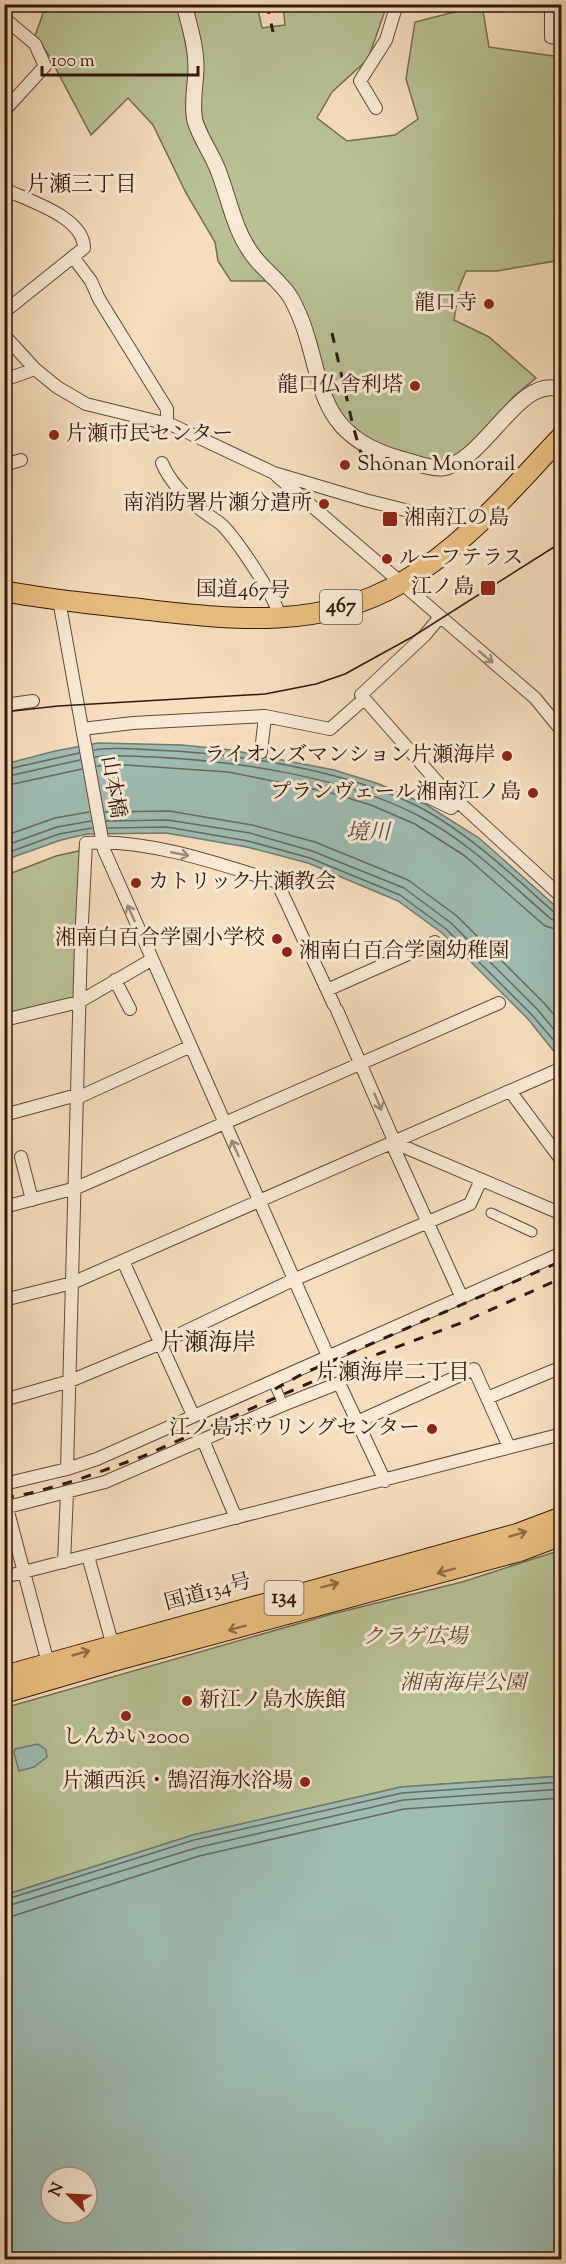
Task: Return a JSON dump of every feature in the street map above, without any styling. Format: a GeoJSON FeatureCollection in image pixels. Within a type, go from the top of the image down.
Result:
{"type":"FeatureCollection","features":[{"type":"Feature","properties":{"kind":"highway","name":"国道467号"},"geometry":{"type":"LineString","coordinates":[[4,591],[59,600],[220,618],[280,618],[350,605],[401,583],[441,557],[485,516],[561,436]]}},
{"type":"Feature","properties":{"kind":"highway","name":"国道134号"},"geometry":{"type":"LineString","coordinates":[[4,1693],[115,1652],[517,1534],[561,1517]]}},
{"type":"Feature","properties":{"kind":"highway","name":"国道134号"},"geometry":{"type":"LineString","coordinates":[[4,1676],[48,1663],[115,1652],[520,1551],[561,1535]]}},
{"type":"Feature","properties":{"kind":"street"},"geometry":{"type":"LineString","coordinates":[[184,4],[195,49],[195,121],[218,169],[243,238],[252,254],[290,297],[299,315],[329,408],[353,437],[380,452],[443,468],[474,450],[498,428],[527,395],[550,388],[561,390]]}},
{"type":"Feature","properties":{"kind":"street"},"geometry":{"type":"LineString","coordinates":[[376,108],[360,81],[386,40],[397,4]]}},
{"type":"Feature","properties":{"kind":"street"},"geometry":{"type":"LineString","coordinates":[[551,4],[551,37],[561,39]]}},
{"type":"Feature","properties":{"kind":"street"},"geometry":{"type":"LineString","coordinates":[[4,18],[35,45],[45,66],[4,111]]}},
{"type":"Feature","properties":{"kind":"street"},"geometry":{"type":"LineString","coordinates":[[4,189],[56,213],[80,231],[84,240],[84,248],[4,312]]}},
{"type":"Feature","properties":{"kind":"street"},"geometry":{"type":"LineString","coordinates":[[73,257],[91,280],[99,299],[167,409],[167,424]]}},
{"type":"Feature","properties":{"kind":"street"},"geometry":{"type":"LineString","coordinates":[[4,335],[35,369],[57,387],[86,404],[167,424],[274,473],[433,517],[485,516]]}},
{"type":"Feature","properties":{"kind":"street"},"geometry":{"type":"LineString","coordinates":[[4,380],[35,369]]}},
{"type":"Feature","properties":{"kind":"street"},"geometry":{"type":"LineString","coordinates":[[4,465],[21,460]]}},
{"type":"Feature","properties":{"kind":"street"},"geometry":{"type":"LineString","coordinates":[[162,463],[172,483],[222,526],[250,562],[278,607],[280,618]]}},
{"type":"Feature","properties":{"kind":"street"},"geometry":{"type":"LineString","coordinates":[[274,473],[535,698],[561,731]]}},
{"type":"Feature","properties":{"kind":"street","name":"山本橋"},"geometry":{"type":"LineString","coordinates":[[59,600],[105,840],[151,960],[328,1356]]}},
{"type":"Feature","properties":{"kind":"street"},"geometry":{"type":"LineString","coordinates":[[440,617],[425,635],[361,695],[440,785],[561,897]]}},
{"type":"Feature","properties":{"kind":"street"},"geometry":{"type":"LineString","coordinates":[[82,729],[133,723],[265,716],[330,729],[364,699]]}},
{"type":"Feature","properties":{"kind":"street"},"geometry":{"type":"LineString","coordinates":[[4,705],[33,701]]}},
{"type":"Feature","properties":{"kind":"street"},"geometry":{"type":"LineString","coordinates":[[261,752],[265,716]]}},
{"type":"Feature","properties":{"kind":"street"},"geometry":{"type":"LineString","coordinates":[[428,797],[451,808],[459,801]]}},
{"type":"Feature","properties":{"kind":"street"},"geometry":{"type":"LineString","coordinates":[[67,1469],[79,1002],[86,843],[105,840],[154,842]]}},
{"type":"Feature","properties":{"kind":"street"},"geometry":{"type":"LineString","coordinates":[[105,840],[188,856],[277,882],[361,1064],[393,1144],[462,1298]]}},
{"type":"Feature","properties":{"kind":"street"},"geometry":{"type":"LineString","coordinates":[[327,990],[435,942]]}},
{"type":"Feature","properties":{"kind":"street"},"geometry":{"type":"LineString","coordinates":[[4,1020],[79,1002],[151,960]]}},
{"type":"Feature","properties":{"kind":"street"},"geometry":{"type":"LineString","coordinates":[[115,980],[130,1009]]}},
{"type":"Feature","properties":{"kind":"street"},"geometry":{"type":"LineString","coordinates":[[4,1207],[76,1188],[499,1003]]}},
{"type":"Feature","properties":{"kind":"street"},"geometry":{"type":"LineString","coordinates":[[4,1115],[77,1097],[189,1047]]}},
{"type":"Feature","properties":{"kind":"street"},"geometry":{"type":"LineString","coordinates":[[4,1300],[72,1283],[560,1069]]}},
{"type":"Feature","properties":{"kind":"street"},"geometry":{"type":"LineString","coordinates":[[510,1091],[561,1161]]}},
{"type":"Feature","properties":{"kind":"street"},"geometry":{"type":"LineString","coordinates":[[393,1144],[561,1214]]}},
{"type":"Feature","properties":{"kind":"street"},"geometry":{"type":"LineString","coordinates":[[21,1157],[32,1200]]}},
{"type":"Feature","properties":{"kind":"street"},"geometry":{"type":"LineString","coordinates":[[4,1400],[70,1382],[159,1344],[293,1280],[470,1204],[481,1180]]}},
{"type":"Feature","properties":{"kind":"street"},"geometry":{"type":"LineString","coordinates":[[491,1213],[532,1232]]}},
{"type":"Feature","properties":{"kind":"street"},"geometry":{"type":"LineString","coordinates":[[4,1484],[67,1469],[97,1459],[561,1253]]}},
{"type":"Feature","properties":{"kind":"street"},"geometry":{"type":"LineString","coordinates":[[123,1261],[193,1415]]}},
{"type":"Feature","properties":{"kind":"street"},"geometry":{"type":"LineString","coordinates":[[487,1398],[561,1367]]}},
{"type":"Feature","properties":{"kind":"street"},"geometry":{"type":"LineString","coordinates":[[357,1422],[474,1369],[509,1447]]}},
{"type":"Feature","properties":{"kind":"street"},"geometry":{"type":"LineString","coordinates":[[273,1381],[283,1405]]}},
{"type":"Feature","properties":{"kind":"street"},"geometry":{"type":"LineString","coordinates":[[48,1663],[5,1505],[67,1493],[105,1482],[339,1383],[385,1481]]}},
{"type":"Feature","properties":{"kind":"street"},"geometry":{"type":"LineString","coordinates":[[4,1577],[561,1434]]}},
{"type":"Feature","properties":{"kind":"street"},"geometry":{"type":"LineString","coordinates":[[203,1440],[236,1518]]}},
{"type":"Feature","properties":{"kind":"street"},"geometry":{"type":"LineString","coordinates":[[63,1562],[67,1493]]}},
{"type":"Feature","properties":{"kind":"street"},"geometry":{"type":"LineString","coordinates":[[88,1556],[115,1652]]}},
{"type":"Feature","properties":{"kind":"green space"},"geometry":{"type":"Polygon","coordinates":[[[46,5],[257,5],[262,28],[285,25],[283,5],[387,5],[368,59],[332,92],[317,118],[347,141],[395,135],[418,119],[406,79],[415,22],[482,5],[489,47],[561,57],[561,260],[497,271],[466,271],[459,288],[454,320],[489,337],[536,378],[513,397],[491,425],[471,444],[443,462],[382,447],[358,435],[334,404],[304,313],[266,281],[231,281],[218,261],[215,242],[186,193],[153,125],[128,98],[91,135],[48,54],[35,36],[46,5]]]}},
{"type":"Feature","properties":{"kind":"green space"},"geometry":{"type":"Polygon","coordinates":[[[83,850],[76,999],[5,1016],[4,876],[56,856],[83,850]]]}},
{"type":"Feature","properties":{"kind":"green space","name":"湘南海岸公園"},"geometry":{"type":"Polygon","coordinates":[[[561,1550],[561,1776],[401,1787],[193,1835],[5,1895],[4,1708],[332,1614],[462,1582],[561,1550]]]}},
{"type":"Feature","properties":{"kind":"water","name":"境川"},"geometry":{"type":"Polygon","coordinates":[[[98,743],[182,745],[231,750],[334,770],[379,784],[425,804],[479,838],[561,911],[561,1060],[528,1019],[442,933],[398,901],[308,863],[247,847],[166,833],[87,834],[61,840],[5,860],[5,764],[98,743]]]}},
{"type":"Feature","properties":{"kind":"water"},"geometry":{"type":"Polygon","coordinates":[[[38,1744],[46,1750],[47,1757],[34,1767],[19,1771],[15,1749],[38,1744]]]}},
{"type":"Feature","properties":{"kind":"water"},"geometry":{"type":"Polygon","coordinates":[[[561,1776],[561,2259],[5,2259],[5,1895],[193,1835],[401,1787],[561,1776]]]}},
{"type":"Feature","properties":{"kind":"tram line"},"geometry":{"type":"LineString","coordinates":[[4,712],[58,706],[265,694],[316,684],[345,674],[412,637],[562,542]]}},
{"type":"Feature","properties":{"kind":"railway"},"geometry":{"type":"LineString","coordinates":[[267,4],[273,32]]}},
{"type":"Feature","properties":{"kind":"railway"},"geometry":{"type":"LineString","coordinates":[[332,333],[353,426],[365,467]]}},
{"type":"Feature","properties":{"kind":"railway"},"geometry":{"type":"LineString","coordinates":[[275,1389],[304,1373],[562,1261]]}},
{"type":"Feature","properties":{"kind":"railway"},"geometry":{"type":"LineString","coordinates":[[4,1498],[74,1481],[141,1457],[357,1362],[461,1323],[562,1278]]}},
{"type":"Feature","properties":{"kind":"place","name":"龍口寺"},"geometry":{"type":"Point","coordinates":[489,304]}},
{"type":"Feature","properties":{"kind":"place","name":"龍口仏舎利塔"},"geometry":{"type":"Point","coordinates":[415,386]}},
{"type":"Feature","properties":{"kind":"place","name":"片瀬市民センター"},"geometry":{"type":"Point","coordinates":[54,435]}},
{"type":"Feature","properties":{"kind":"place","name":"Shōnan Monorail"},"geometry":{"type":"Point","coordinates":[345,465]}},
{"type":"Feature","properties":{"kind":"place","name":"南消防署片瀬分遣所"},"geometry":{"type":"Point","coordinates":[324,504]}},
{"type":"Feature","properties":{"kind":"place","name":"湘南江の島"},"geometry":{"type":"Point","coordinates":[390,519]}},
{"type":"Feature","properties":{"kind":"place","name":"ルーフテラス"},"geometry":{"type":"Point","coordinates":[387,559]}},
{"type":"Feature","properties":{"kind":"place","name":"江ノ島"},"geometry":{"type":"Point","coordinates":[488,588]}},
{"type":"Feature","properties":{"kind":"place","name":"ライオンズマンション片瀬海岸"},"geometry":{"type":"Point","coordinates":[507,756]}},
{"type":"Feature","properties":{"kind":"place","name":"プランヴェール湘南江ノ島"},"geometry":{"type":"Point","coordinates":[533,793]}},
{"type":"Feature","properties":{"kind":"place","name":"カトリック片瀬教会"},"geometry":{"type":"Point","coordinates":[136,883]}},
{"type":"Feature","properties":{"kind":"place","name":"湘南白百合学園小学校"},"geometry":{"type":"Point","coordinates":[277,939]}},
{"type":"Feature","properties":{"kind":"place","name":"湘南白百合学園幼稚園"},"geometry":{"type":"Point","coordinates":[287,952]}},
{"type":"Feature","properties":{"kind":"place","name":"江ノ島ボウリングセンター"},"geometry":{"type":"Point","coordinates":[432,1429]}},
{"type":"Feature","properties":{"kind":"place","name":"新江ノ島水族館"},"geometry":{"type":"Point","coordinates":[187,1701]}},
{"type":"Feature","properties":{"kind":"place","name":"しんかい2000"},"geometry":{"type":"Point","coordinates":[126,1716]}},
{"type":"Feature","properties":{"kind":"place","name":"片瀬西浜・鵠沼海水浴場"},"geometry":{"type":"Point","coordinates":[305,1782]}},
{"type":"Feature","properties":{"kind":"district","name":"片瀬三丁目"},"geometry":{"type":"Point","coordinates":[82,186]}},
{"type":"Feature","properties":{"kind":"district","name":"片瀬海岸"},"geometry":{"type":"Point","coordinates":[208,1344]}},
{"type":"Feature","properties":{"kind":"district","name":"片瀬海岸二丁目"},"geometry":{"type":"Point","coordinates":[393,1374]}},
{"type":"Feature","properties":{"kind":"park label","name":"クラゲ広場"},"geometry":{"type":"Point","coordinates":[415,1638]}}]}
